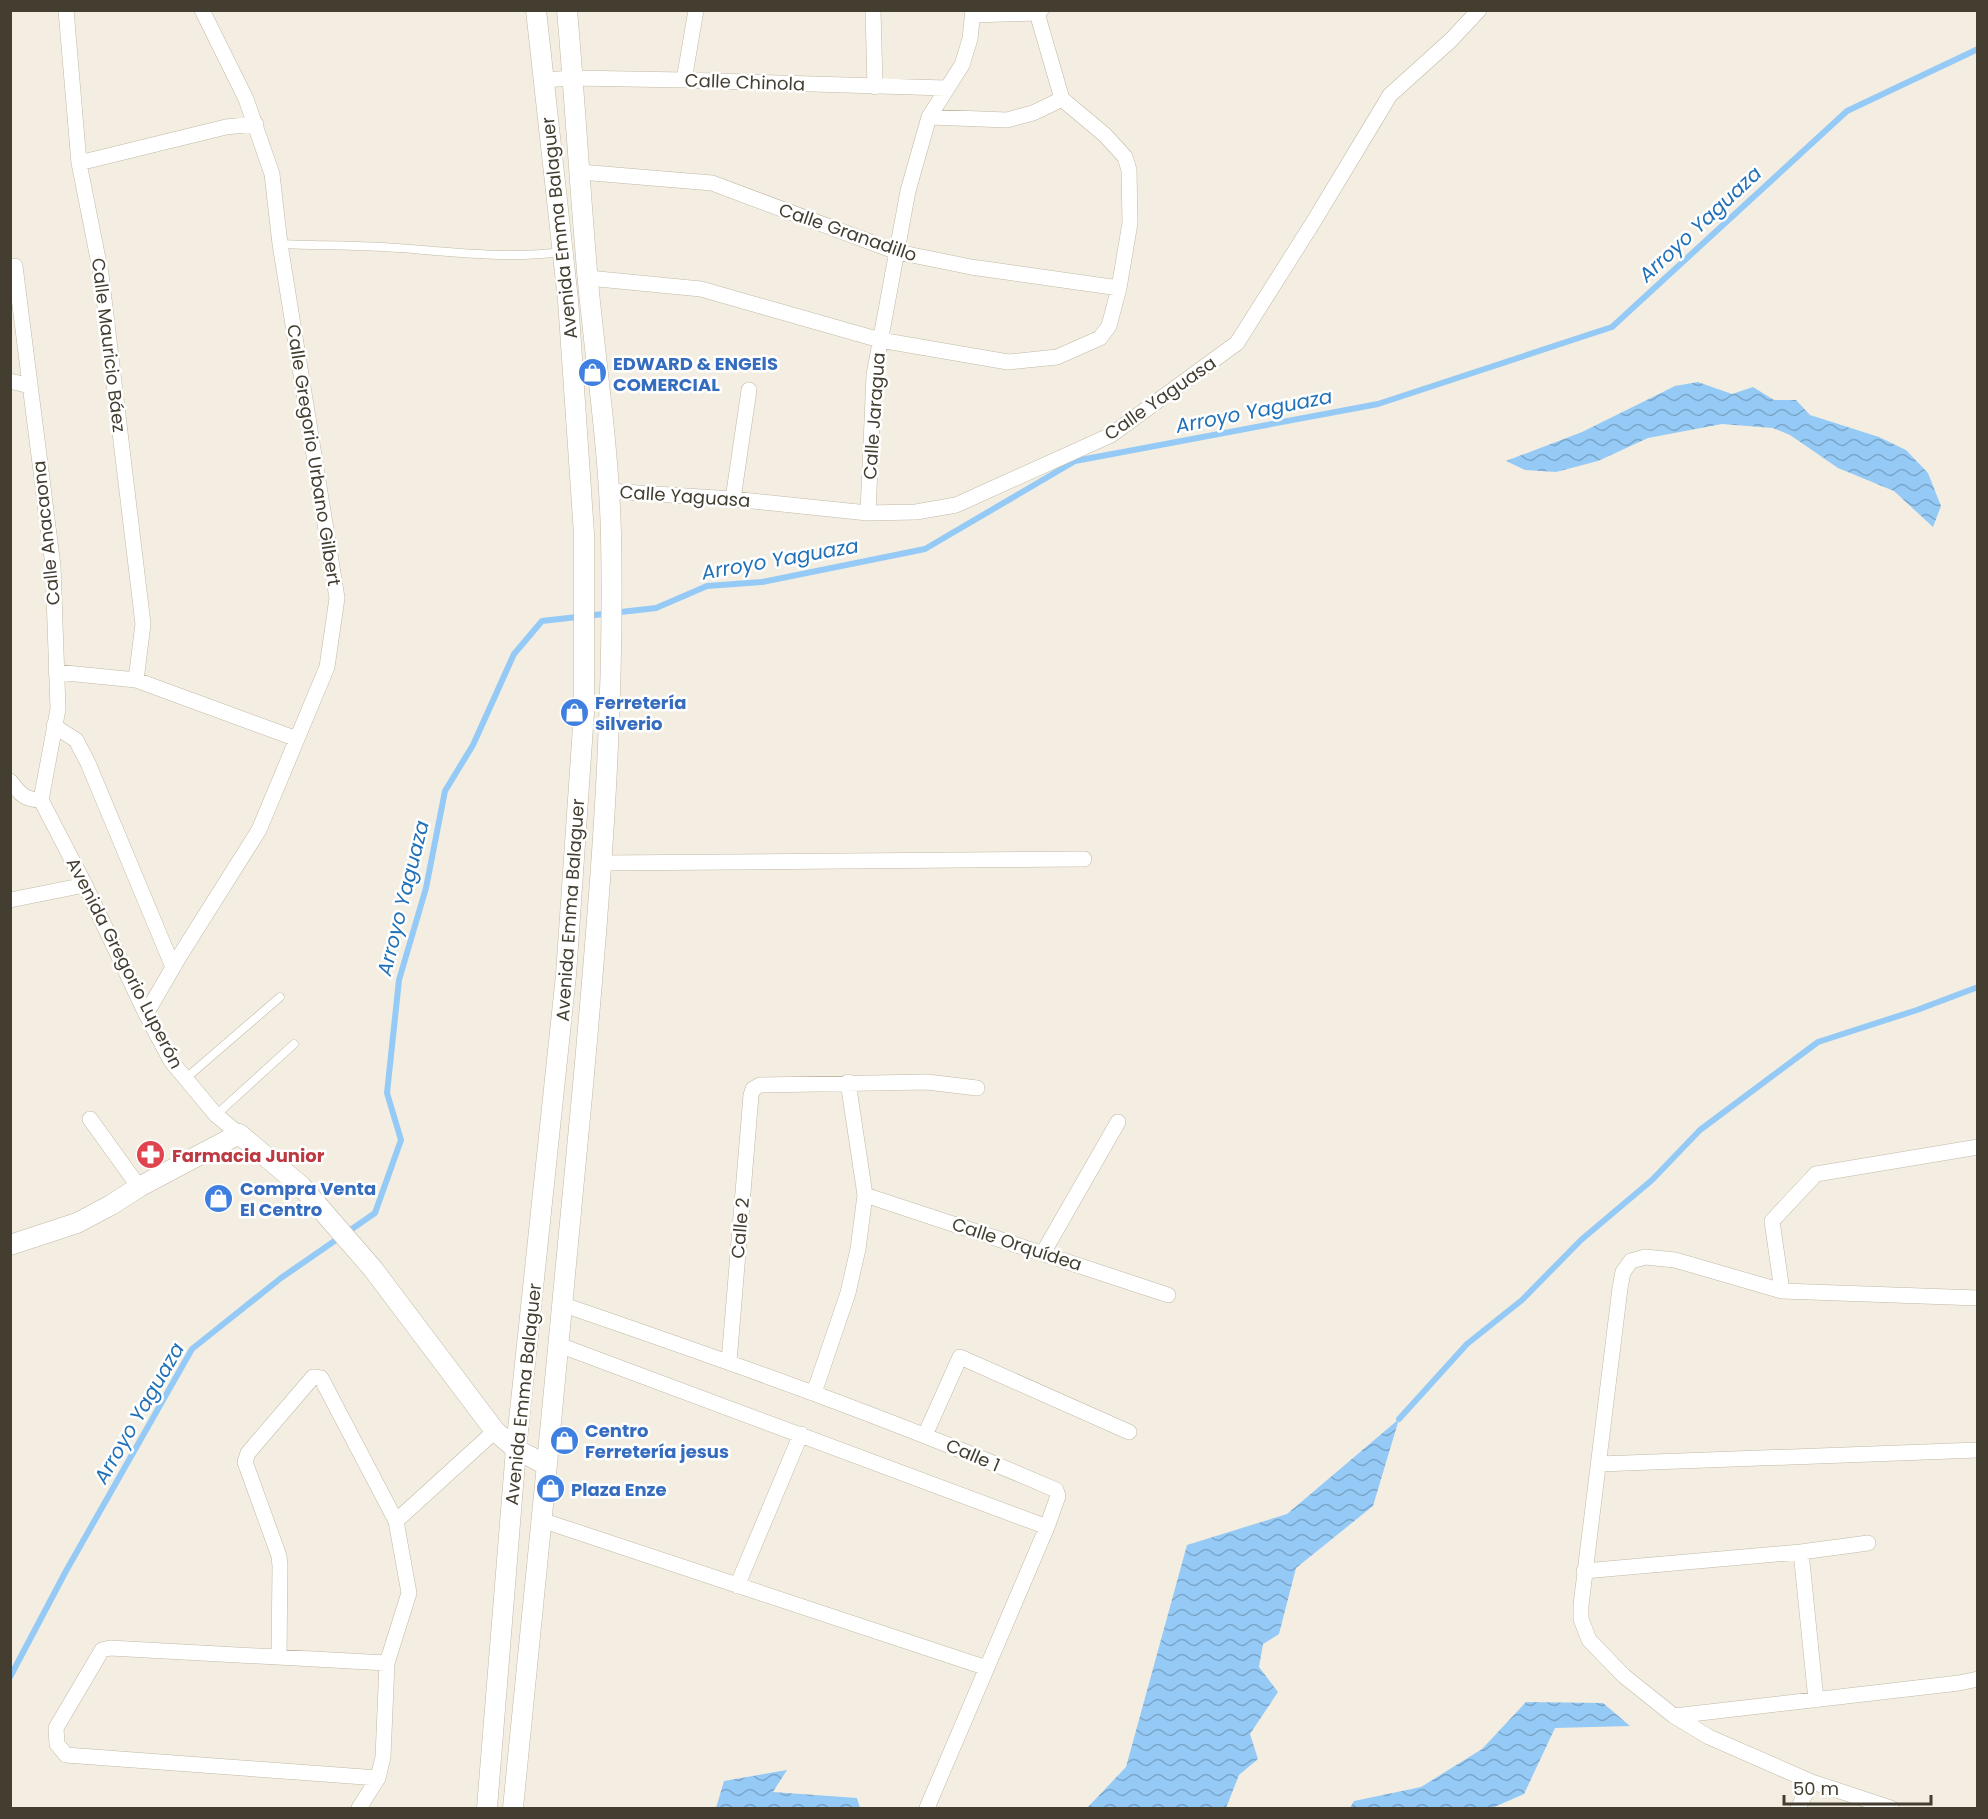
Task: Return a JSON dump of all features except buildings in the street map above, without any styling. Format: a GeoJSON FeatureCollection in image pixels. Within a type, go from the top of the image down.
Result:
{"type":"FeatureCollection","features":[{"type":"Feature","properties":{"kind":"street","name":"Calle Mauricio Báez"},"geometry":{"type":"LineString","coordinates":[[66,10],[79,163],[101,274],[143,624],[136,680]]}},
{"type":"Feature","properties":{"kind":"street","name":"Calle Gregorio Urbano Gilbert"},"geometry":{"type":"LineString","coordinates":[[146,1014],[259,830],[327,667],[337,598],[280,244],[272,174],[246,99],[202,10]]}},
{"type":"Feature","properties":{"kind":"street","name":"Avenida Emma Balaguer"},"geometry":{"type":"LineString","coordinates":[[487,1809],[516,1449],[566,975],[584,712],[584,534],[564,252],[536,10]]}},
{"type":"Feature","properties":{"kind":"street","name":"Avenida Emma Balaguer"},"geometry":{"type":"LineString","coordinates":[[513,1809],[546,1465],[564,1305],[603,863],[609,712],[611,536],[567,10]]}},
{"type":"Feature","properties":{"kind":"street"},"geometry":{"type":"LineString","coordinates":[[684,80],[696,10]]}},
{"type":"Feature","properties":{"kind":"street"},"geometry":{"type":"LineString","coordinates":[[873,10],[875,87]]}},
{"type":"Feature","properties":{"kind":"street","name":"Calle Yaguasa"},"geometry":{"type":"LineString","coordinates":[[608,491],[733,499],[867,513],[916,512],[956,505],[1111,435],[1237,344],[1392,93],[1451,40],[1479,10]]}},
{"type":"Feature","properties":{"kind":"street"},"geometry":{"type":"LineString","coordinates":[[588,278],[701,289],[880,340],[1008,362],[1057,357],[1100,338],[1109,326],[1119,288],[1130,223],[1129,170],[1125,157],[1105,135],[1062,99],[1039,12],[973,13]]}},
{"type":"Feature","properties":{"kind":"street","name":"Calle Jaragua"},"geometry":{"type":"LineString","coordinates":[[867,513],[874,375],[908,191],[929,117],[962,65],[970,39],[973,13]]}},
{"type":"Feature","properties":{"kind":"street","name":"Calle Chinola"},"geometry":{"type":"LineString","coordinates":[[544,80],[573,78],[684,80],[946,88]]}},
{"type":"Feature","properties":{"kind":"street"},"geometry":{"type":"LineString","coordinates":[[929,117],[1006,120],[1034,113],[1062,99]]}},
{"type":"Feature","properties":{"kind":"street"},"geometry":{"type":"LineString","coordinates":[[79,163],[226,127],[256,124]]}},
{"type":"Feature","properties":{"kind":"street","name":"Calle Granadillo"},"geometry":{"type":"LineString","coordinates":[[580,172],[712,183],[897,252],[971,267],[1119,288]]}},
{"type":"Feature","properties":{"kind":"street","name":"Calle Anacaona"},"geometry":{"type":"LineString","coordinates":[[15,266],[53,566],[58,709],[41,800]]}},
{"type":"Feature","properties":{"kind":"street"},"geometry":{"type":"LineString","coordinates":[[10,381],[30,386]]}},
{"type":"Feature","properties":{"kind":"street"},"geometry":{"type":"LineString","coordinates":[[733,499],[749,390]]}},
{"type":"Feature","properties":{"kind":"street"},"geometry":{"type":"LineString","coordinates":[[56,672],[136,680],[297,739]]}},
{"type":"Feature","properties":{"kind":"street"},"geometry":{"type":"LineString","coordinates":[[54,726],[76,740],[88,763],[173,967]]}},
{"type":"Feature","properties":{"kind":"street"},"geometry":{"type":"LineString","coordinates":[[10,781],[30,800],[41,800]]}},
{"type":"Feature","properties":{"kind":"street","name":"Avenida Gregorio Luperón"},"geometry":{"type":"LineString","coordinates":[[41,800],[171,1061],[216,1115],[301,1186],[373,1269],[495,1431],[516,1449],[546,1465]]}},
{"type":"Feature","properties":{"kind":"street"},"geometry":{"type":"LineString","coordinates":[[603,863],[1084,859]]}},
{"type":"Feature","properties":{"kind":"street"},"geometry":{"type":"LineString","coordinates":[[10,900],[85,885]]}},
{"type":"Feature","properties":{"kind":"street"},"geometry":{"type":"LineString","coordinates":[[566,975],[593,976]]}},
{"type":"Feature","properties":{"kind":"street"},"geometry":{"type":"LineString","coordinates":[[814,1393],[848,1293],[858,1249],[865,1196],[848,1082],[927,1082],[977,1088]]}},
{"type":"Feature","properties":{"kind":"street","name":"Calle 2"},"geometry":{"type":"LineString","coordinates":[[729,1362],[753,1089],[760,1085],[848,1082]]}},
{"type":"Feature","properties":{"kind":"street"},"geometry":{"type":"LineString","coordinates":[[90,1119],[139,1187]]}},
{"type":"Feature","properties":{"kind":"street"},"geometry":{"type":"LineString","coordinates":[[1043,1252],[1118,1122]]}},
{"type":"Feature","properties":{"kind":"street"},"geometry":{"type":"LineString","coordinates":[[10,1245],[77,1223],[239,1134]]}},
{"type":"Feature","properties":{"kind":"street"},"geometry":{"type":"LineString","coordinates":[[1782,1291],[1772,1221],[1816,1174],[1977,1147]]}},
{"type":"Feature","properties":{"kind":"street","name":"Calle Orquídea"},"geometry":{"type":"LineString","coordinates":[[865,1196],[1043,1252],[1168,1295]]}},
{"type":"Feature","properties":{"kind":"street"},"geometry":{"type":"LineString","coordinates":[[1891,1809],[1812,1782],[1709,1737],[1674,1716],[1624,1676],[1589,1640],[1581,1619],[1581,1605],[1620,1288],[1623,1272],[1631,1261],[1646,1257],[1675,1260],[1782,1291],[1977,1298]]}},
{"type":"Feature","properties":{"kind":"street","name":"Calle 1"},"geometry":{"type":"LineString","coordinates":[[564,1305],[814,1393],[925,1435],[1056,1490],[1058,1496],[1047,1527],[927,1809]]}},
{"type":"Feature","properties":{"kind":"street"},"geometry":{"type":"LineString","coordinates":[[559,1345],[1047,1527]]}},
{"type":"Feature","properties":{"kind":"street"},"geometry":{"type":"LineString","coordinates":[[925,1435],[960,1357],[1129,1432]]}},
{"type":"Feature","properties":{"kind":"street"},"geometry":{"type":"LineString","coordinates":[[279,1656],[279,1556],[245,1462],[249,1453],[313,1377],[321,1378],[396,1521],[409,1593],[387,1663],[382,1757],[378,1778],[359,1809]]}},
{"type":"Feature","properties":{"kind":"street"},"geometry":{"type":"LineString","coordinates":[[396,1521],[495,1431]]}},
{"type":"Feature","properties":{"kind":"street"},"geometry":{"type":"LineString","coordinates":[[737,1586],[801,1434]]}},
{"type":"Feature","properties":{"kind":"street"},"geometry":{"type":"LineString","coordinates":[[1599,1464],[1977,1450]]}},
{"type":"Feature","properties":{"kind":"street"},"geometry":{"type":"LineString","coordinates":[[541,1520],[987,1668]]}},
{"type":"Feature","properties":{"kind":"street"},"geometry":{"type":"LineString","coordinates":[[1584,1571],[1800,1552],[1868,1543]]}},
{"type":"Feature","properties":{"kind":"street"},"geometry":{"type":"LineString","coordinates":[[1800,1552],[1816,1700]]}},
{"type":"Feature","properties":{"kind":"street"},"geometry":{"type":"LineString","coordinates":[[378,1778],[66,1755],[57,1744],[56,1728],[102,1650],[110,1648],[387,1663]]}},
{"type":"Feature","properties":{"kind":"street"},"geometry":{"type":"LineString","coordinates":[[1674,1716],[1977,1679]]}},
{"type":"Feature","properties":{"kind":"street"},"geometry":{"type":"LineString","coordinates":[[1798,1809],[1812,1782]]}},
{"type":"Feature","properties":{"kind":"lane"},"geometry":{"type":"LineString","coordinates":[[280,244],[420,249],[465,255],[534,256],[564,252]]}},
{"type":"Feature","properties":{"kind":"lane"},"geometry":{"type":"LineString","coordinates":[[185,1079],[280,997]]}},
{"type":"Feature","properties":{"kind":"lane"},"geometry":{"type":"LineString","coordinates":[[216,1115],[294,1044]]}},
{"type":"Feature","properties":{"kind":"water"},"geometry":{"type":"Polygon","coordinates":[[[1698,382],[1732,394],[1753,387],[1774,400],[1796,400],[1810,415],[1879,437],[1906,450],[1928,473],[1941,506],[1933,527],[1894,491],[1838,468],[1790,435],[1773,428],[1722,424],[1648,438],[1598,461],[1556,472],[1525,470],[1506,461],[1582,432],[1675,386],[1698,382]]]}},
{"type":"Feature","properties":{"kind":"water"},"geometry":{"type":"Polygon","coordinates":[[[1399,1419],[1373,1506],[1296,1568],[1279,1634],[1263,1644],[1259,1667],[1278,1692],[1250,1734],[1258,1759],[1239,1775],[1226,1808],[1087,1808],[1126,1767],[1187,1545],[1287,1514],[1399,1419]]]}},
{"type":"Feature","properties":{"kind":"water"},"geometry":{"type":"Polygon","coordinates":[[[1526,1702],[1603,1703],[1630,1726],[1555,1728],[1524,1794],[1492,1808],[1350,1808],[1354,1801],[1421,1787],[1482,1749],[1526,1702]]]}},
{"type":"Feature","properties":{"kind":"water"},"geometry":{"type":"Polygon","coordinates":[[[787,1770],[773,1792],[857,1798],[860,1808],[716,1808],[724,1781],[787,1770]]]}},
{"type":"Feature","properties":{"kind":"waterway","name":"Arroyo Yaguaza"},"geometry":{"type":"LineString","coordinates":[[10,1677],[66,1571],[192,1349],[281,1278],[375,1213],[401,1140],[387,1093],[399,980],[426,888],[445,791],[473,745],[514,654],[542,621],[656,608],[707,586],[762,582],[925,549],[1075,461],[1378,404],[1612,327],[1847,111],[1978,49]]}},
{"type":"Feature","properties":{"kind":"waterway"},"geometry":{"type":"LineString","coordinates":[[1399,1419],[1467,1344],[1522,1300],[1581,1240],[1652,1180],[1700,1130],[1818,1042],[1917,1010],[1978,987]]}},
{"type":"Feature","properties":{"kind":"place","name":"EDWARD & ENGElS COMERCIAL"},"geometry":{"type":"Point","coordinates":[592,373]}},
{"type":"Feature","properties":{"kind":"place","name":"Ferretería silverio"},"geometry":{"type":"Point","coordinates":[574,712]}},
{"type":"Feature","properties":{"kind":"place","name":"Farmacia Junior"},"geometry":{"type":"Point","coordinates":[151,1155]}},
{"type":"Feature","properties":{"kind":"place","name":"Compra Venta El Centro"},"geometry":{"type":"Point","coordinates":[219,1198]}},
{"type":"Feature","properties":{"kind":"place","name":"Centro Ferretería jesus"},"geometry":{"type":"Point","coordinates":[564,1440]}},
{"type":"Feature","properties":{"kind":"place","name":"Plaza Enze"},"geometry":{"type":"Point","coordinates":[550,1489]}}]}
